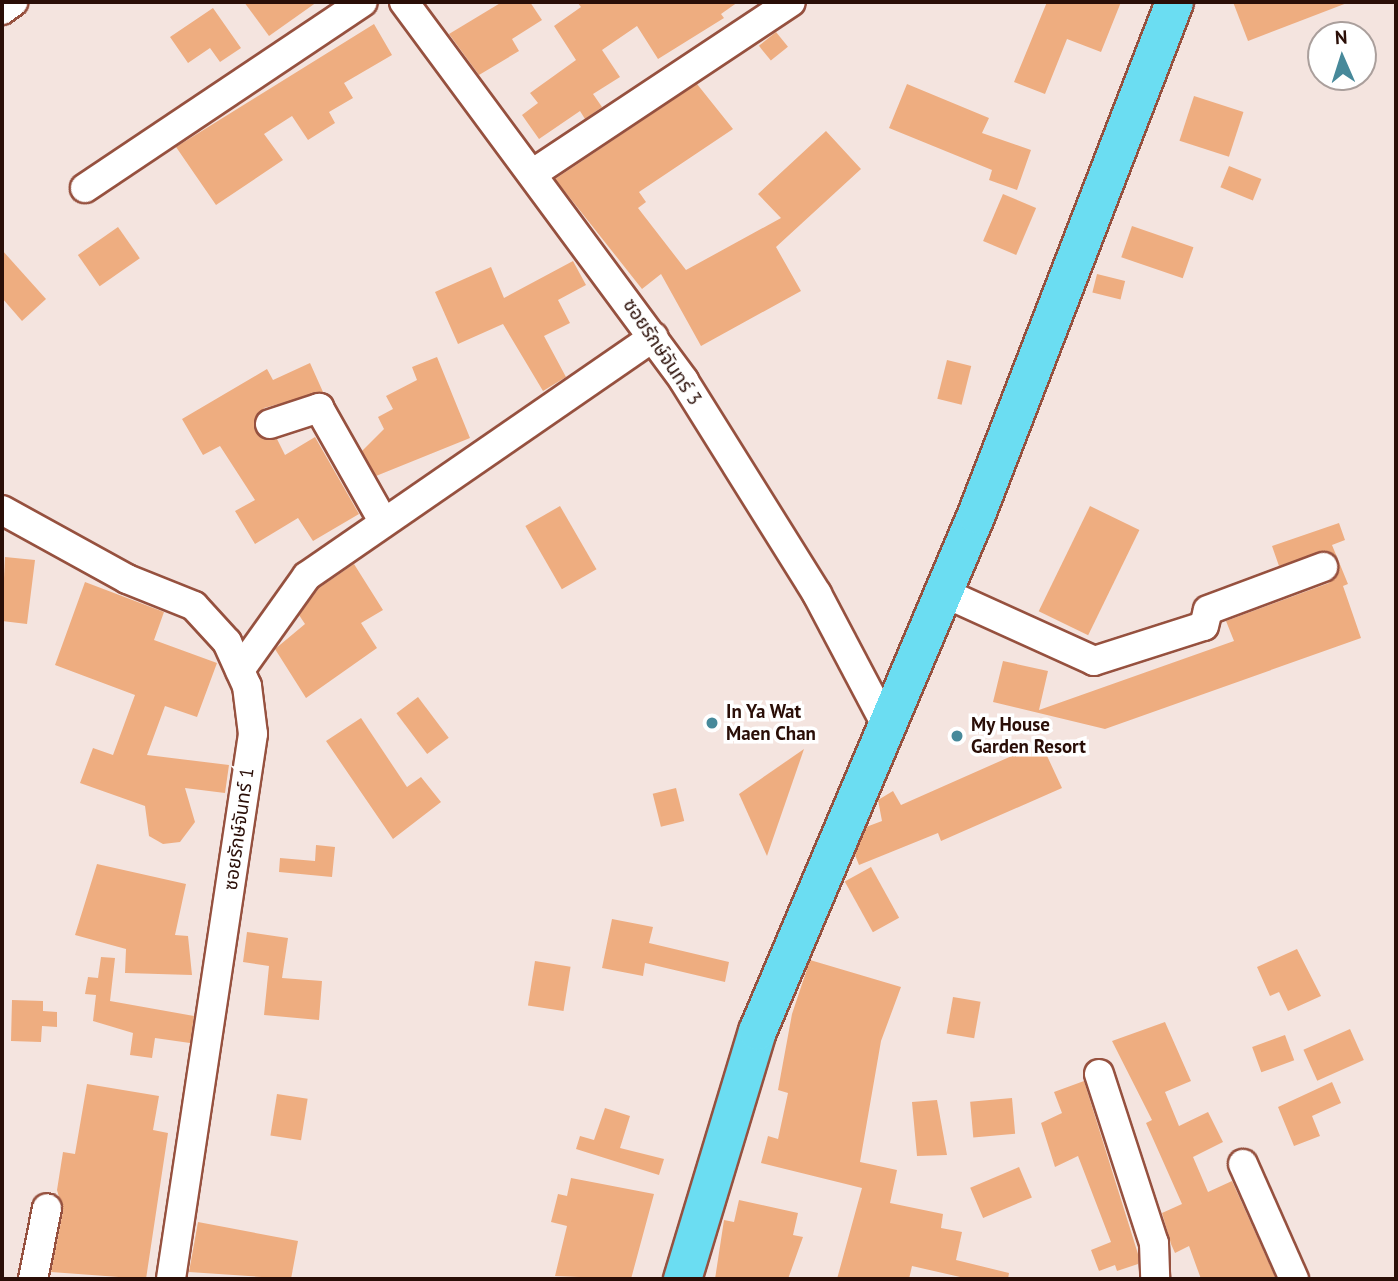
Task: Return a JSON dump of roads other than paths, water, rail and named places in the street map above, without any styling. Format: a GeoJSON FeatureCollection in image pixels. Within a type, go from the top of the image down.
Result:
{"type":"FeatureCollection","features":[{"type":"Feature","properties":{"kind":"main road"},"geometry":{"type":"LineString","coordinates":[[682,1279],[757,1031],[886,725],[1111,176],[1174,2]]}},
{"type":"Feature","properties":{"kind":"street"},"geometry":{"type":"LineString","coordinates":[[2,10],[13,2]]}},
{"type":"Feature","properties":{"kind":"street"},"geometry":{"type":"LineString","coordinates":[[85,188],[363,2]]}},
{"type":"Feature","properties":{"kind":"street","name":"ซอยรักษ์จันทร์ 3"},"geometry":{"type":"LineString","coordinates":[[404,2],[535,172],[653,337],[817,594],[886,725]]}},
{"type":"Feature","properties":{"kind":"street"},"geometry":{"type":"LineString","coordinates":[[535,172],[790,2]]}},
{"type":"Feature","properties":{"kind":"street"},"geometry":{"type":"LineString","coordinates":[[240,670],[307,576],[653,337]]}},
{"type":"Feature","properties":{"kind":"street"},"geometry":{"type":"LineString","coordinates":[[270,424],[298,411],[321,411],[383,521]]}},
{"type":"Feature","properties":{"kind":"street","name":"ซอยรักษ์จันทร์ 1"},"geometry":{"type":"LineString","coordinates":[[2,510],[127,579],[194,606],[227,642],[240,670],[253,734],[171,1279]]}},
{"type":"Feature","properties":{"kind":"street"},"geometry":{"type":"LineString","coordinates":[[940,591],[1094,661],[1204,626],[1208,610],[1323,567]]}},
{"type":"Feature","properties":{"kind":"street"},"geometry":{"type":"LineString","coordinates":[[1098,1074],[1154,1243],[1155,1279]]}},
{"type":"Feature","properties":{"kind":"street"},"geometry":{"type":"LineString","coordinates":[[1243,1164],[1294,1279]]}},
{"type":"Feature","properties":{"kind":"street"},"geometry":{"type":"LineString","coordinates":[[33,1279],[47,1208]]}},
{"type":"Feature","properties":{"kind":"place","name":"In Ya Wat Maen Chan"},"geometry":{"type":"Point","coordinates":[712,723]}},
{"type":"Feature","properties":{"kind":"place","name":"My House Garden Resort"},"geometry":{"type":"Point","coordinates":[957,736]}}]}
